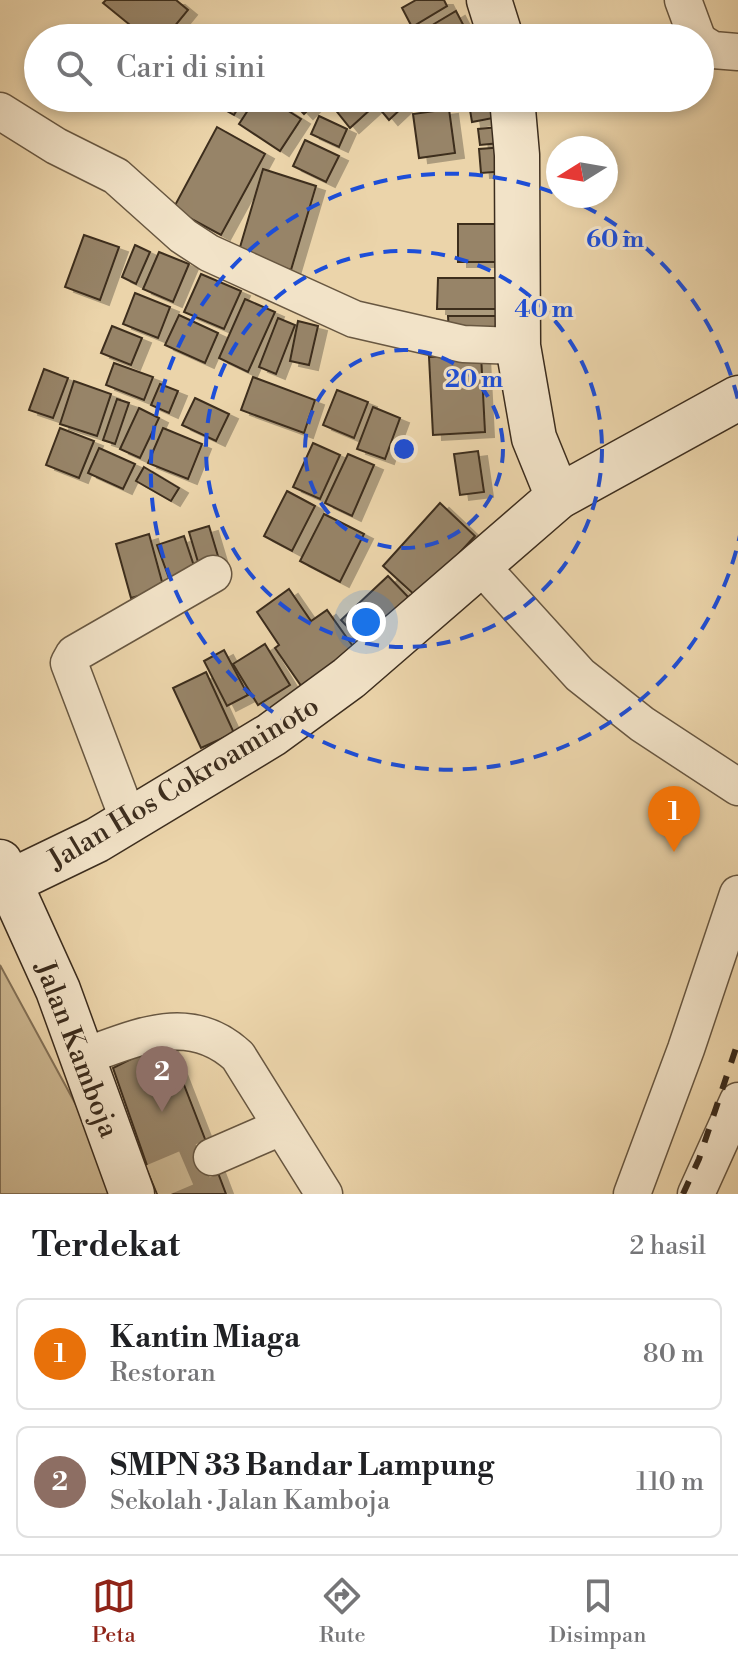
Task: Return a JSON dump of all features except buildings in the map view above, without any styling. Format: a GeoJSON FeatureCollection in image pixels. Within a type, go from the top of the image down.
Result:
{"type":"FeatureCollection","features":[{"type":"Feature","properties":{"kind":"street"},"geometry":{"type":"LineString","coordinates":[[489,0],[497,24]]}},
{"type":"Feature","properties":{"kind":"street"},"geometry":{"type":"LineString","coordinates":[[683,0],[693,24]]}},
{"type":"Feature","properties":{"kind":"street"},"geometry":{"type":"LineString","coordinates":[[714,50],[738,52]]}},
{"type":"Feature","properties":{"kind":"street"},"geometry":{"type":"LineString","coordinates":[[0,111],[56,146],[116,176],[183,236],[209,253],[354,319],[463,344],[518,346]]}},
{"type":"Feature","properties":{"kind":"street"},"geometry":{"type":"LineString","coordinates":[[513,112],[517,155],[518,346],[534,438],[558,497]]}},
{"type":"Feature","properties":{"kind":"street","name":"Jalan Hos Cokroaminoto"},"geometry":{"type":"LineString","coordinates":[[6,872],[129,821],[271,735],[338,687],[558,497],[738,398]]}},
{"type":"Feature","properties":{"kind":"street"},"geometry":{"type":"LineString","coordinates":[[481,566],[580,675],[642,724],[738,787]]}},
{"type":"Feature","properties":{"kind":"street"},"geometry":{"type":"LineString","coordinates":[[129,821],[69,663],[74,654],[213,574]]}},
{"type":"Feature","properties":{"kind":"street","name":"Jalan Kamboja"},"geometry":{"type":"LineString","coordinates":[[6,872],[58,990],[82,1057],[138,1188]]}},
{"type":"Feature","properties":{"kind":"street"},"geometry":{"type":"LineString","coordinates":[[632,1194],[738,894]]}},
{"type":"Feature","properties":{"kind":"street"},"geometry":{"type":"LineString","coordinates":[[82,1057],[171,1030],[196,1032],[221,1041],[238,1056],[324,1194]]}},
{"type":"Feature","properties":{"kind":"street"},"geometry":{"type":"LineString","coordinates":[[696,1194],[738,1101]]}},
{"type":"Feature","properties":{"kind":"street"},"geometry":{"type":"LineString","coordinates":[[212,1157],[281,1127]]}},
{"type":"Feature","properties":{"kind":"shaded area"},"geometry":{"type":"Polygon","coordinates":[[[0,965],[101,1151],[114,1194],[0,1194],[0,965]]]}},
{"type":"Feature","properties":{"kind":"tunnel"},"geometry":{"type":"LineString","coordinates":[[153,1182],[212,1157]]}},
{"type":"Feature","properties":{"kind":"railway"},"geometry":{"type":"LineString","coordinates":[[683,1194],[699,1159],[738,1042]]}},
{"type":"Feature","properties":{"kind":"place","name":"Kantin Miaga"},"geometry":{"type":"Point","coordinates":[674,852]}},
{"type":"Feature","properties":{"kind":"place","name":"SMPN 33 Bandar Lampung"},"geometry":{"type":"Point","coordinates":[162,1112]}}]}
